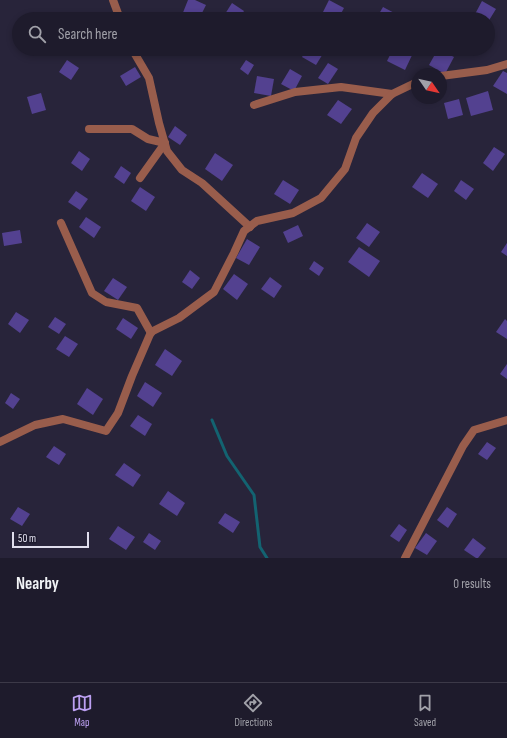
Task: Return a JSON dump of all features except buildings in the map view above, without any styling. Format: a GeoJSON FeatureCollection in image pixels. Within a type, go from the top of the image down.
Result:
{"type":"FeatureCollection","features":[{"type":"Feature","properties":{"kind":"street"},"geometry":{"type":"LineString","coordinates":[[112,0],[117,12]]}},
{"type":"Feature","properties":{"kind":"street"},"geometry":{"type":"LineString","coordinates":[[136,56],[148,78],[167,151],[182,170],[202,183],[250,227]]}},
{"type":"Feature","properties":{"kind":"street"},"geometry":{"type":"LineString","coordinates":[[447,75],[487,70],[507,64]]}},
{"type":"Feature","properties":{"kind":"street"},"geometry":{"type":"LineString","coordinates":[[0,442],[34,425],[63,419],[106,431],[118,413],[151,333],[179,318],[214,292],[244,231],[257,222],[293,213],[321,198],[345,169],[356,138],[373,113],[392,94],[411,85]]}},
{"type":"Feature","properties":{"kind":"street"},"geometry":{"type":"LineString","coordinates":[[254,105],[295,92],[341,87],[392,94]]}},
{"type":"Feature","properties":{"kind":"street"},"geometry":{"type":"LineString","coordinates":[[89,129],[132,129],[148,139],[165,143]]}},
{"type":"Feature","properties":{"kind":"street"},"geometry":{"type":"LineString","coordinates":[[140,178],[165,143]]}},
{"type":"Feature","properties":{"kind":"street"},"geometry":{"type":"LineString","coordinates":[[61,223],[92,293],[106,302],[137,308],[151,333]]}},
{"type":"Feature","properties":{"kind":"street"},"geometry":{"type":"LineString","coordinates":[[405,558],[463,446],[474,430],[507,420]]}},
{"type":"Feature","properties":{"kind":"waterway"},"geometry":{"type":"LineString","coordinates":[[212,420],[227,456],[254,495],[260,547],[267,558]]}}]}
